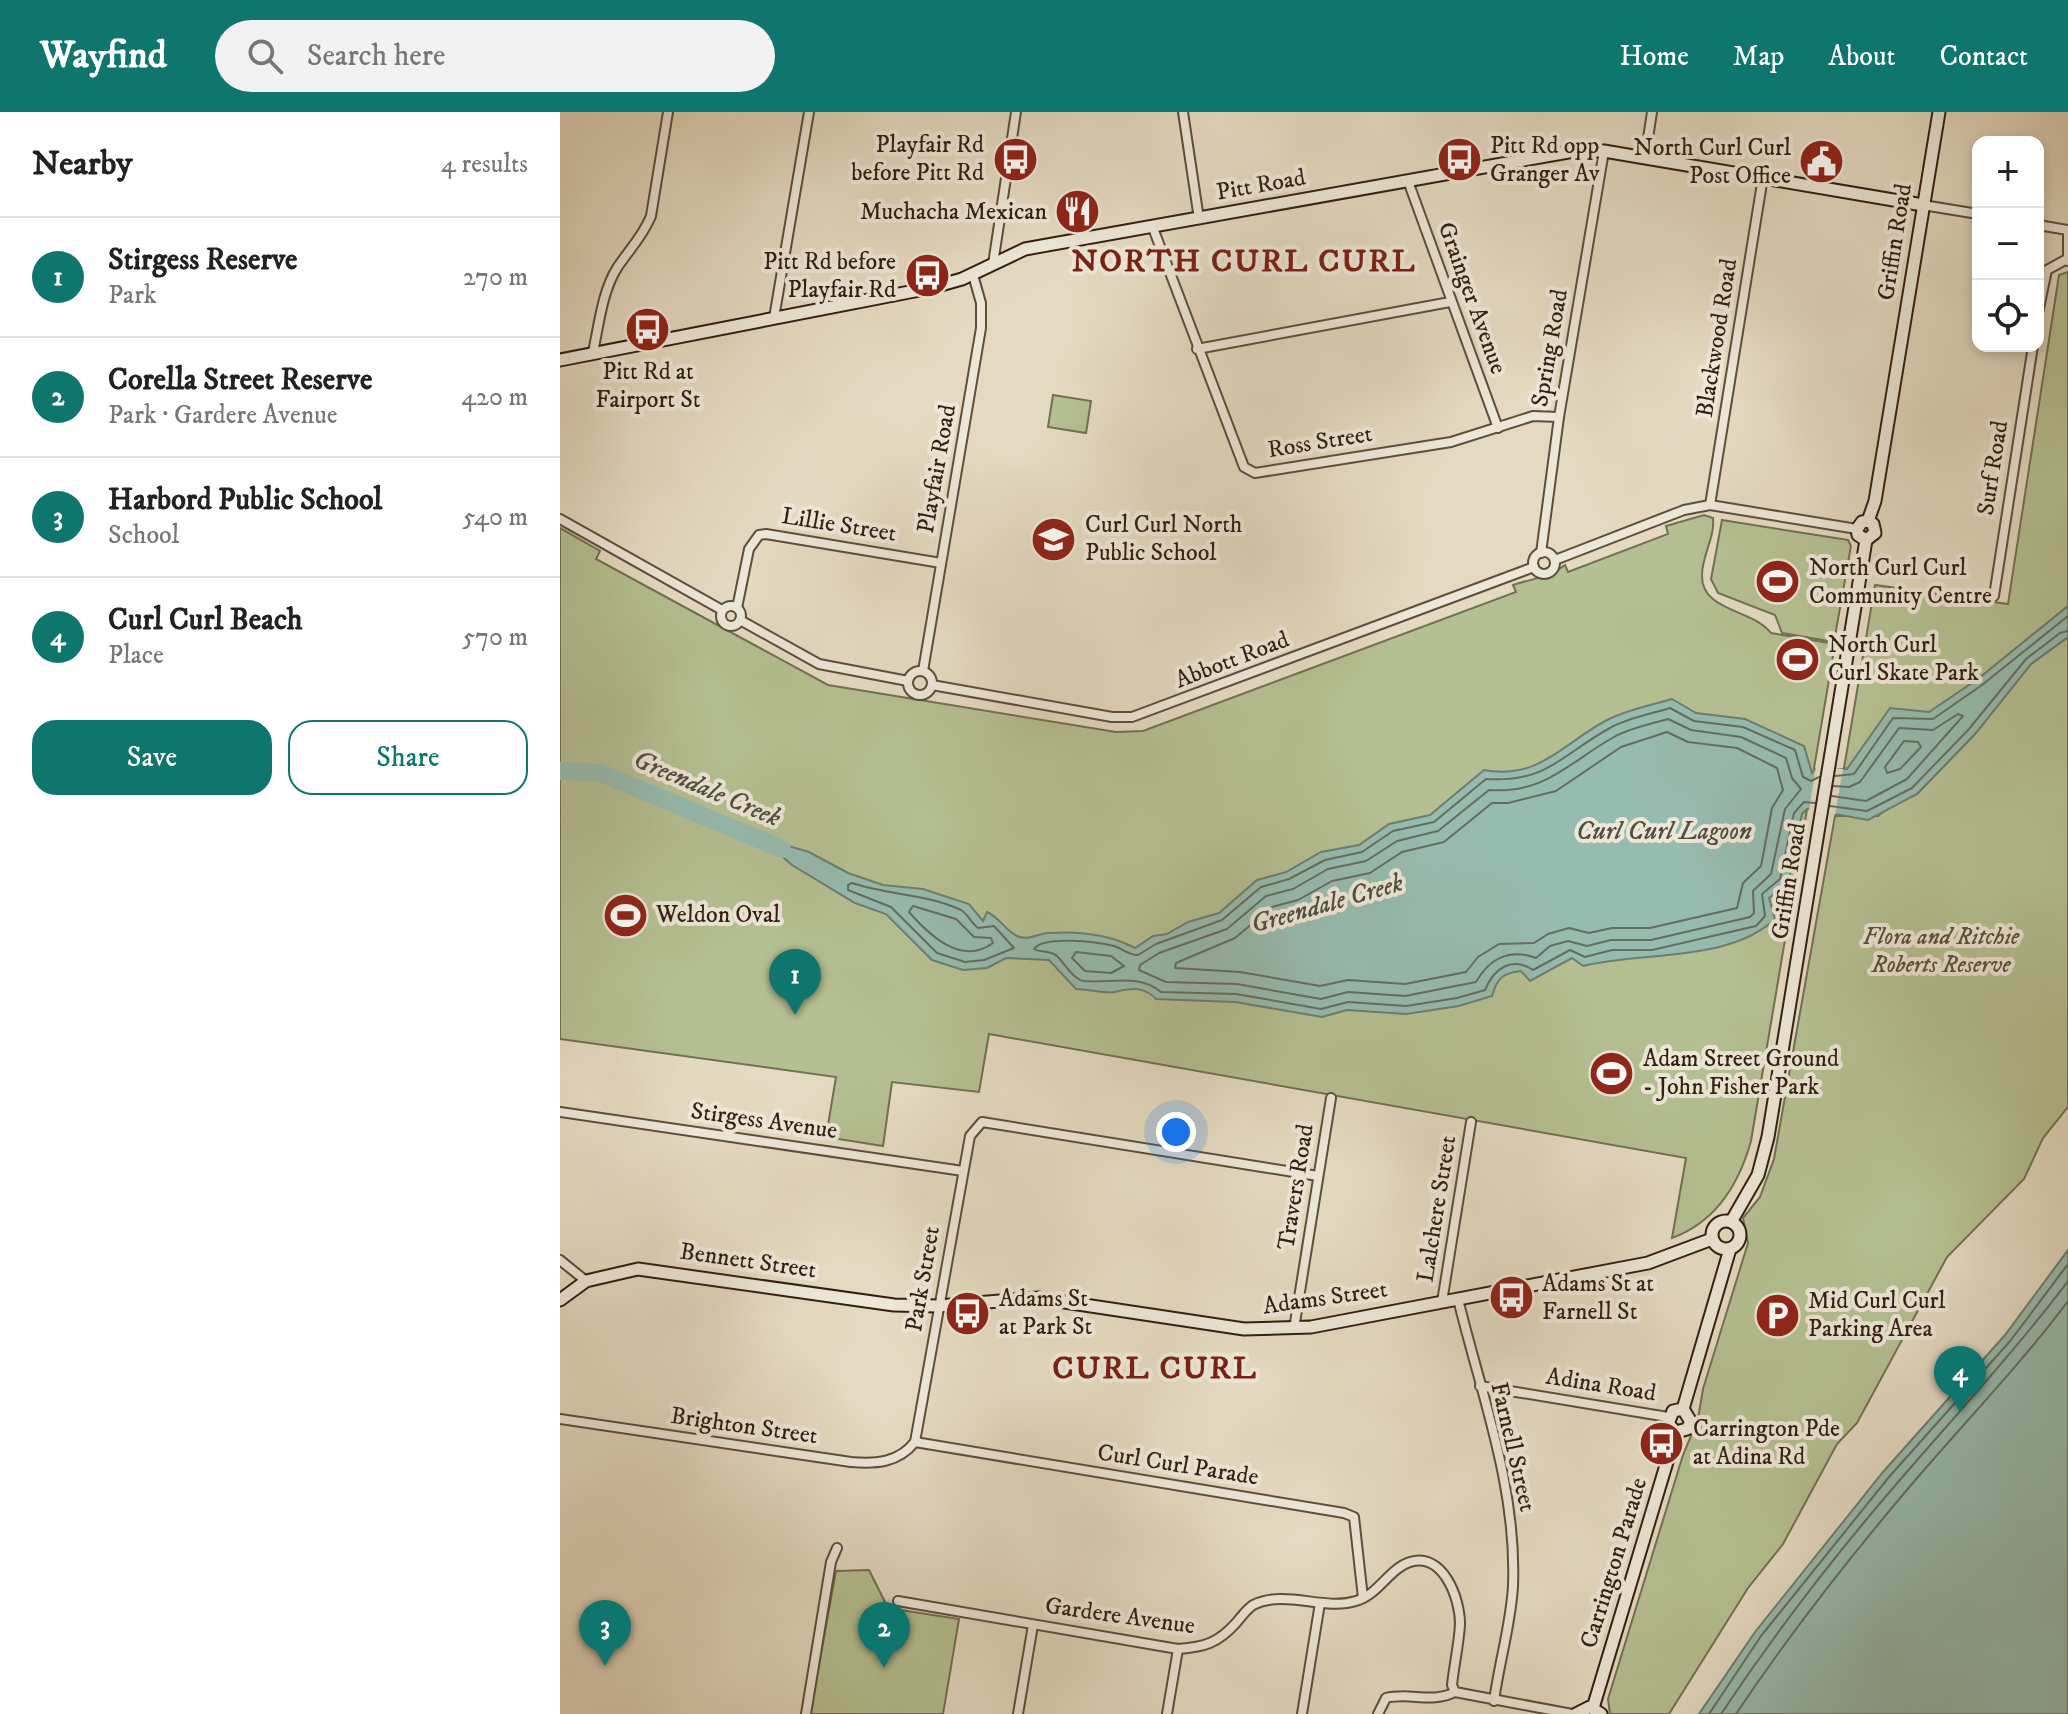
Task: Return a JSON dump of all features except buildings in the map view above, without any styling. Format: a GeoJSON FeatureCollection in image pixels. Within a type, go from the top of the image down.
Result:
{"type":"FeatureCollection","features":[{"type":"Feature","properties":{"kind":"main road","name":"Griffin Road"},"geometry":{"type":"LineString","coordinates":[[1868,521],[1875,501],[1939,112]]}},
{"type":"Feature","properties":{"kind":"main road","name":"Pitt Road"},"geometry":{"type":"LineString","coordinates":[[560,360],[930,288],[973,275],[1025,249],[1574,151],[1604,151],[1923,205]]}},
{"type":"Feature","properties":{"kind":"main road"},"geometry":{"type":"LineString","coordinates":[[1868,521],[1873,524],[1875,533],[1866,540],[1858,535],[1857,529],[1862,522],[1868,521]]}},
{"type":"Feature","properties":{"kind":"main road","name":"Griffin Road"},"geometry":{"type":"LineString","coordinates":[[1731,1222],[1751,1190],[1764,1154],[1866,540]]}},
{"type":"Feature","properties":{"kind":"main road"},"geometry":{"type":"LineString","coordinates":[[1683,1409],[1673,1411],[1668,1417],[1668,1424],[1676,1432],[1684,1431],[1691,1422],[1683,1409],[1730,1249],[1740,1238],[1739,1229],[1731,1222],[1722,1221],[1715,1226],[1712,1239],[1721,1249],[1730,1249]]}},
{"type":"Feature","properties":{"kind":"main road","name":"Adams Street"},"geometry":{"type":"LineString","coordinates":[[938,1306],[1038,1298],[1244,1329],[1294,1329],[1648,1263],[1712,1239]]}},
{"type":"Feature","properties":{"kind":"main road","name":"Bennett Street"},"geometry":{"type":"LineString","coordinates":[[586,1281],[622,1270],[656,1270],[894,1305],[938,1306]]}},
{"type":"Feature","properties":{"kind":"main road"},"geometry":{"type":"LineString","coordinates":[[560,1300],[586,1281]]}},
{"type":"Feature","properties":{"kind":"main road","name":"Carrington Parade"},"geometry":{"type":"LineString","coordinates":[[1597,1711],[1676,1432]]}},
{"type":"Feature","properties":{"kind":"main road"},"geometry":{"type":"LineString","coordinates":[[1574,1714],[1581,1708],[1597,1711]]}},
{"type":"Feature","properties":{"kind":"street"},"geometry":{"type":"LineString","coordinates":[[593,352],[606,294],[616,269],[645,232],[651,216],[668,112]]}},
{"type":"Feature","properties":{"kind":"street"},"geometry":{"type":"LineString","coordinates":[[774,318],[809,112]]}},
{"type":"Feature","properties":{"kind":"street"},"geometry":{"type":"LineString","coordinates":[[993,264],[1016,112]]}},
{"type":"Feature","properties":{"kind":"street"},"geometry":{"type":"LineString","coordinates":[[1183,112],[1199,219]]}},
{"type":"Feature","properties":{"kind":"street"},"geometry":{"type":"LineString","coordinates":[[1645,158],[1652,112]]}},
{"type":"Feature","properties":{"kind":"street","name":"Spring Road"},"geometry":{"type":"LineString","coordinates":[[1541,553],[1559,417],[1604,151]]}},
{"type":"Feature","properties":{"kind":"street","name":"Blackwood Road"},"geometry":{"type":"LineString","coordinates":[[1710,505],[1763,177]]}},
{"type":"Feature","properties":{"kind":"street","name":"Grainger Avenue"},"geometry":{"type":"LineString","coordinates":[[1408,181],[1498,428]]}},
{"type":"Feature","properties":{"kind":"street","name":"Pitt Road"},"geometry":{"type":"LineString","coordinates":[[1923,205],[1972,213]]}},
{"type":"Feature","properties":{"kind":"street"},"geometry":{"type":"LineString","coordinates":[[2044,226],[2068,230],[2068,260],[2047,270],[2044,284]]}},
{"type":"Feature","properties":{"kind":"street","name":"Ross Street"},"geometry":{"type":"LineString","coordinates":[[1153,228],[1244,467],[1255,473],[1451,442],[1533,416],[1559,417]]}},
{"type":"Feature","properties":{"kind":"street","name":"Playfair Road"},"geometry":{"type":"LineString","coordinates":[[923,671],[981,328],[981,303],[973,275]]}},
{"type":"Feature","properties":{"kind":"street"},"geometry":{"type":"LineString","coordinates":[[1197,349],[1450,302]]}},
{"type":"Feature","properties":{"kind":"street","name":"Surf Road"},"geometry":{"type":"LineString","coordinates":[[1994,596],[2032,352]]}},
{"type":"Feature","properties":{"kind":"street","name":"Abbott Road"},"geometry":{"type":"LineString","coordinates":[[560,519],[722,610],[721,616],[726,624],[732,625],[740,620],[819,664],[908,681],[909,688],[918,695],[926,694],[932,685],[1112,717],[1132,717],[1534,567],[1539,572],[1549,572],[1555,560],[1684,510],[1710,505],[1857,529]]}},
{"type":"Feature","properties":{"kind":"street","name":"Lillie Street"},"geometry":{"type":"LineString","coordinates":[[737,608],[749,549],[759,535],[941,563]]}},
{"type":"Feature","properties":{"kind":"street"},"geometry":{"type":"LineString","coordinates":[[1534,567],[1535,557],[1541,553],[1551,554],[1555,560]]}},
{"type":"Feature","properties":{"kind":"street"},"geometry":{"type":"LineString","coordinates":[[722,610],[728,606],[737,608],[740,620]]}},
{"type":"Feature","properties":{"kind":"street"},"geometry":{"type":"LineString","coordinates":[[908,681],[915,672],[923,671],[932,678],[932,685]]}},
{"type":"Feature","properties":{"kind":"street","name":"Travers Road"},"geometry":{"type":"LineString","coordinates":[[1294,1329],[1331,1098]]}},
{"type":"Feature","properties":{"kind":"street","name":"Stirgess Avenue"},"geometry":{"type":"LineString","coordinates":[[560,1112],[963,1171]]}},
{"type":"Feature","properties":{"kind":"street","name":"Park Street"},"geometry":{"type":"LineString","coordinates":[[915,1442],[963,1171],[976,1125],[990,1122],[1318,1176]]}},
{"type":"Feature","properties":{"kind":"street","name":"Lalchere Street"},"geometry":{"type":"LineString","coordinates":[[1442,1302],[1471,1122]]}},
{"type":"Feature","properties":{"kind":"street"},"geometry":{"type":"LineString","coordinates":[[560,1260],[586,1281]]}},
{"type":"Feature","properties":{"kind":"street","name":"Farnell Street"},"geometry":{"type":"LineString","coordinates":[[1458,1299],[1504,1474],[1513,1547],[1513,1589],[1494,1701]]}},
{"type":"Feature","properties":{"kind":"street","name":"Adina Road"},"geometry":{"type":"LineString","coordinates":[[1480,1386],[1668,1417]]}},
{"type":"Feature","properties":{"kind":"street","name":"Brighton Street"},"geometry":{"type":"LineString","coordinates":[[560,1419],[863,1463],[900,1457],[915,1442]]}},
{"type":"Feature","properties":{"kind":"street","name":"Curl Curl Parade"},"geometry":{"type":"LineString","coordinates":[[915,1442],[1344,1513],[1354,1517],[1358,1532],[1363,1598]]}},
{"type":"Feature","properties":{"kind":"street"},"geometry":{"type":"LineString","coordinates":[[806,1714],[831,1562],[837,1548]]}},
{"type":"Feature","properties":{"kind":"street"},"geometry":{"type":"LineString","coordinates":[[1363,1598],[1408,1562],[1425,1561],[1440,1568],[1456,1602],[1460,1623],[1452,1685],[1455,1692]]}},
{"type":"Feature","properties":{"kind":"street","name":"Gardere Avenue"},"geometry":{"type":"LineString","coordinates":[[898,1601],[1178,1649],[1208,1647],[1224,1636],[1251,1606],[1275,1599],[1320,1603],[1354,1602],[1363,1598]]}},
{"type":"Feature","properties":{"kind":"street"},"geometry":{"type":"LineString","coordinates":[[1302,1714],[1320,1603]]}},
{"type":"Feature","properties":{"kind":"street"},"geometry":{"type":"LineString","coordinates":[[1018,1714],[1033,1625]]}},
{"type":"Feature","properties":{"kind":"street"},"geometry":{"type":"LineString","coordinates":[[1167,1714],[1178,1649]]}},
{"type":"Feature","properties":{"kind":"street"},"geometry":{"type":"LineString","coordinates":[[1378,1714],[1386,1698],[1397,1695],[1434,1700],[1455,1692],[1574,1714]]}},
{"type":"Feature","properties":{"kind":"green space"},"geometry":{"type":"Polygon","coordinates":[[[2068,272],[2068,606],[1978,679],[1848,769],[1844,768],[1875,585],[2008,604],[2059,275],[2068,272]]]}},
{"type":"Feature","properties":{"kind":"green space"},"geometry":{"type":"Polygon","coordinates":[[[1053,395],[1091,401],[1086,433],[1048,427],[1053,395]]]}},
{"type":"Feature","properties":{"kind":"green space"},"geometry":{"type":"Polygon","coordinates":[[[1704,515],[1713,518],[1702,575],[1704,587],[1710,596],[1763,625],[1771,633],[1835,644],[1751,1141],[1740,1172],[1724,1200],[1688,1231],[1672,1238],[1686,1158],[989,1034],[979,1092],[892,1082],[883,1146],[826,1137],[836,1077],[560,1039],[560,528],[600,551],[596,559],[828,685],[1116,732],[1143,731],[1516,592],[1513,585],[1547,575],[1565,565],[1568,572],[1668,534],[1666,526],[1704,515]]]}},
{"type":"Feature","properties":{"kind":"green space","name":"North Curl Curl Community Centre"},"geometry":{"type":"Polygon","coordinates":[[[1722,520],[1848,540],[1851,546],[1834,642],[1782,633],[1775,615],[1718,593],[1711,579],[1722,520]]]}},
{"type":"Feature","properties":{"kind":"green space","name":"Flora and Ritchie Roberts Reserve"},"geometry":{"type":"Polygon","coordinates":[[[2068,637],[2068,1107],[2043,1138],[2024,1179],[1947,1257],[1857,1423],[1837,1444],[1783,1544],[1748,1588],[1669,1714],[1610,1714],[1608,1699],[1683,1455],[1698,1419],[1703,1389],[1748,1243],[1743,1218],[1760,1197],[1774,1159],[1835,816],[1878,816],[1890,806],[1917,794],[1975,734],[2031,664],[2068,637]]]}},
{"type":"Feature","properties":{"kind":"green space"},"geometry":{"type":"Polygon","coordinates":[[[869,1570],[888,1608],[959,1619],[943,1714],[810,1714],[836,1571],[869,1570]]]}},
{"type":"Feature","properties":{"kind":"water","name":"Curl Curl Lagoon"},"geometry":{"type":"Polygon","coordinates":[[[2068,606],[2068,637],[2031,664],[1975,734],[1917,794],[1868,820],[1807,809],[1802,814],[1788,885],[1769,898],[1775,919],[1756,933],[1733,943],[1683,953],[1583,966],[1572,958],[1530,981],[1521,971],[1515,972],[1502,978],[1492,996],[1459,1006],[1406,1014],[1347,1010],[1322,1017],[1235,1002],[1156,999],[1137,989],[1111,992],[1076,989],[1049,960],[1006,958],[987,968],[963,970],[932,960],[886,914],[855,903],[792,865],[761,838],[809,852],[848,873],[883,885],[923,889],[969,904],[983,921],[987,912],[1021,937],[1081,933],[1115,939],[1135,948],[1153,936],[1167,934],[1188,922],[1219,913],[1257,880],[1286,872],[1321,852],[1359,845],[1389,824],[1430,815],[1484,770],[1504,772],[1536,765],[1607,720],[1672,699],[1696,713],[1745,719],[1804,746],[1812,773],[1815,769],[1847,769],[1890,708],[1929,712],[1978,679],[2068,606]]]}},
{"type":"Feature","properties":{"kind":"water"},"geometry":{"type":"Polygon","coordinates":[[[2068,1250],[2068,1714],[1699,1714],[1755,1632],[1883,1472],[2005,1335],[2068,1250]]]}},
{"type":"Feature","properties":{"kind":"pier"},"geometry":{"type":"Polygon","coordinates":[[[1816,766],[1843,769],[1835,815],[1809,811],[1816,766]]]}},
{"type":"Feature","properties":{"kind":"waterway","name":"Greendale Creek"},"geometry":{"type":"LineString","coordinates":[[560,771],[601,773],[782,849]]}},
{"type":"Feature","properties":{"kind":"place","name":"Playfair Rd before Pitt Rd"},"geometry":{"type":"Point","coordinates":[1015,159]}},
{"type":"Feature","properties":{"kind":"place","name":"Pitt Rd opp Granger Av"},"geometry":{"type":"Point","coordinates":[1459,160]}},
{"type":"Feature","properties":{"kind":"place","name":"North Curl Curl Post Office"},"geometry":{"type":"Point","coordinates":[1822,162]}},
{"type":"Feature","properties":{"kind":"place","name":"Muchacha Mexican"},"geometry":{"type":"Point","coordinates":[1078,212]}},
{"type":"Feature","properties":{"kind":"place","name":"Pitt Rd before Playfair Rd"},"geometry":{"type":"Point","coordinates":[927,276]}},
{"type":"Feature","properties":{"kind":"place","name":"Pitt Rd at Fairport St"},"geometry":{"type":"Point","coordinates":[648,330]}},
{"type":"Feature","properties":{"kind":"place","name":"Curl Curl North Public School"},"geometry":{"type":"Point","coordinates":[1054,539]}},
{"type":"Feature","properties":{"kind":"place","name":"North Curl Curl Community Centre"},"geometry":{"type":"Point","coordinates":[1778,582]}},
{"type":"Feature","properties":{"kind":"place","name":"North Curl Curl Skate Park"},"geometry":{"type":"Point","coordinates":[1797,659]}},
{"type":"Feature","properties":{"kind":"place","name":"Weldon Oval"},"geometry":{"type":"Point","coordinates":[625,915]}},
{"type":"Feature","properties":{"kind":"place","name":"Stirgess Reserve"},"geometry":{"type":"Point","coordinates":[795,1015]}},
{"type":"Feature","properties":{"kind":"place","name":"Adam Street Ground - John Fisher Park"},"geometry":{"type":"Point","coordinates":[1612,1073]}},
{"type":"Feature","properties":{"kind":"place","name":"Adams St at Farnell St"},"geometry":{"type":"Point","coordinates":[1511,1298]}},
{"type":"Feature","properties":{"kind":"place","name":"Adams St at Park St"},"geometry":{"type":"Point","coordinates":[968,1313]}},
{"type":"Feature","properties":{"kind":"place","name":"Mid Curl Curl Parking Area"},"geometry":{"type":"Point","coordinates":[1777,1315]}},
{"type":"Feature","properties":{"kind":"place","name":"Curl Curl Beach"},"geometry":{"type":"Point","coordinates":[1960,1412]}},
{"type":"Feature","properties":{"kind":"place","name":"Carrington Pde at Adina Rd"},"geometry":{"type":"Point","coordinates":[1662,1443]}},
{"type":"Feature","properties":{"kind":"place","name":"Harbord Public School"},"geometry":{"type":"Point","coordinates":[605,1666]}},
{"type":"Feature","properties":{"kind":"place","name":"Corella Street Reserve"},"geometry":{"type":"Point","coordinates":[884,1668]}},
{"type":"Feature","properties":{"kind":"district","name":"NORTH CURL CURL"},"geometry":{"type":"Point","coordinates":[1244,262]}},
{"type":"Feature","properties":{"kind":"district","name":"CURL CURL"},"geometry":{"type":"Point","coordinates":[1155,1369]}}]}
